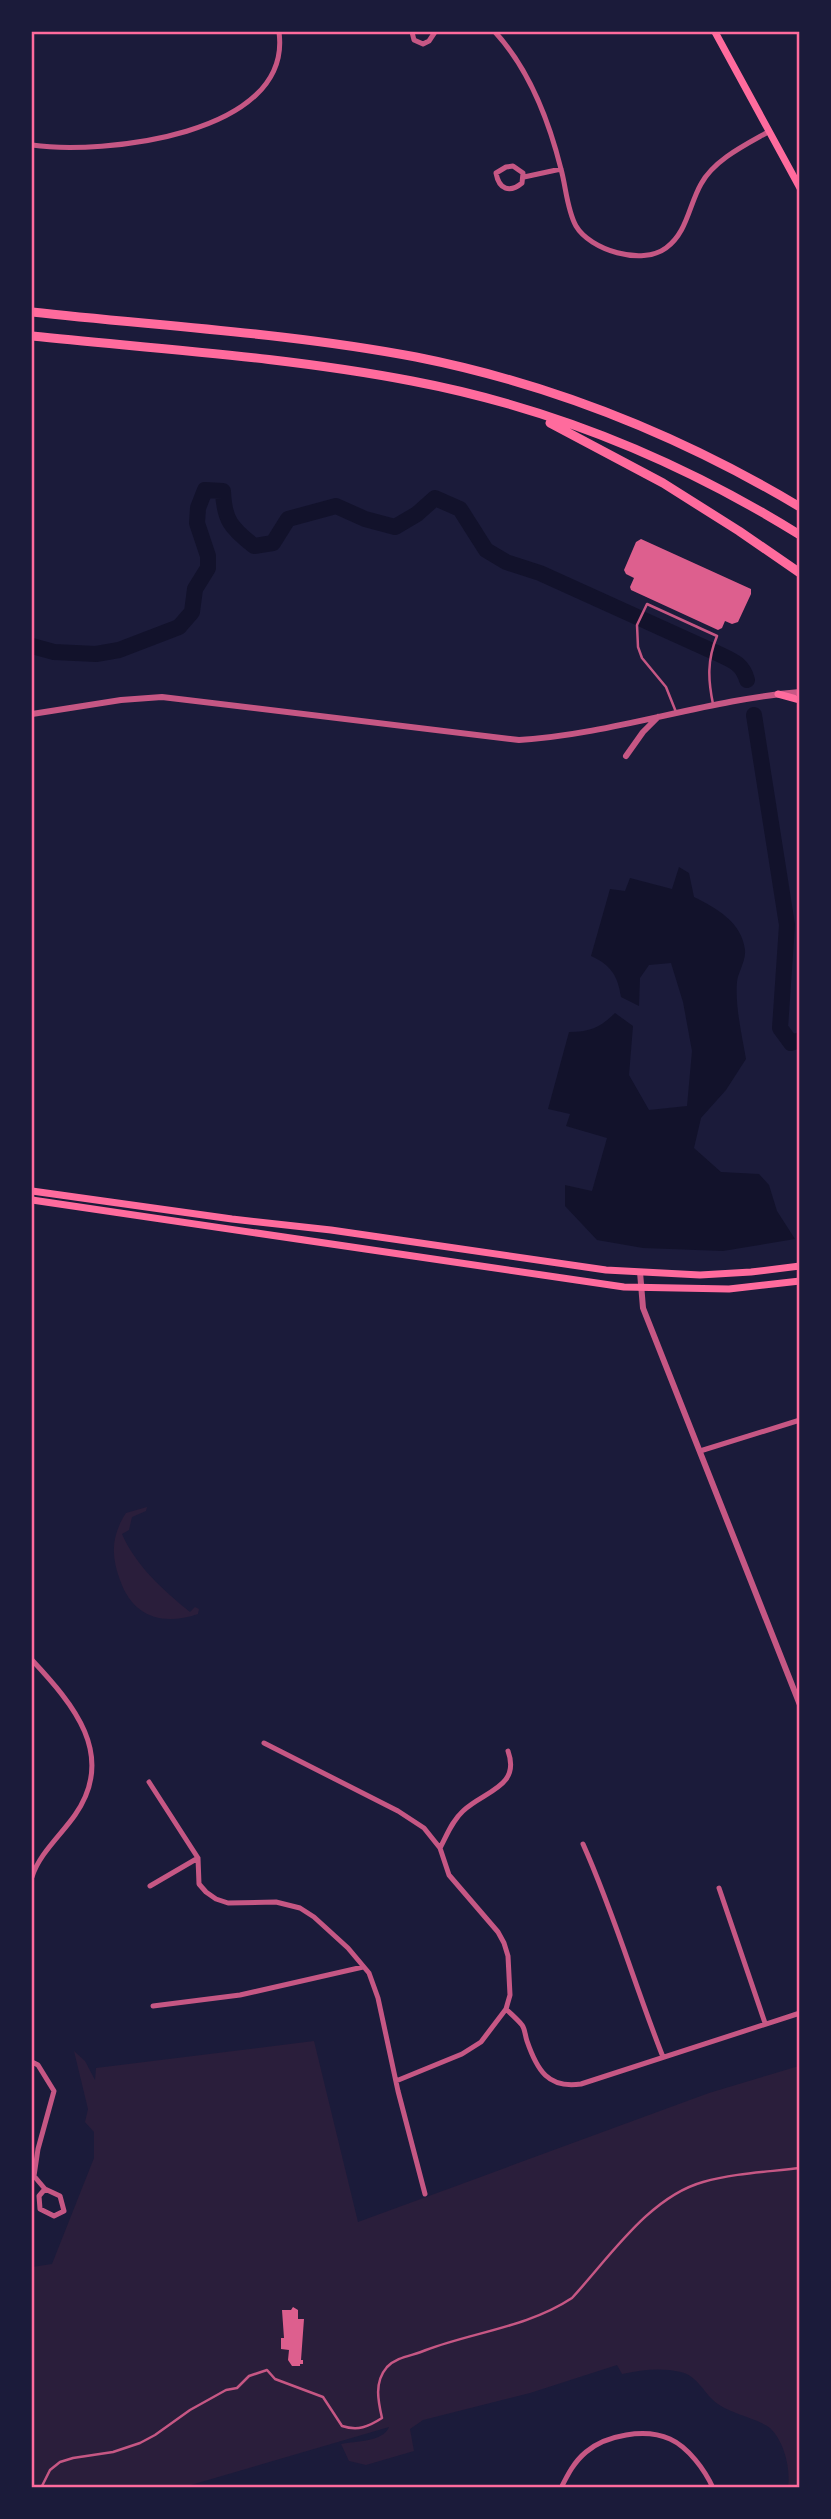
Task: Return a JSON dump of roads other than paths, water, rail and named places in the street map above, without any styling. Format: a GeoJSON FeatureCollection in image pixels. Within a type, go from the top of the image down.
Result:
{"type":"FeatureCollection","features":[{"type":"Feature","properties":{"kind":"highway"},"geometry":{"type":"LineString","coordinates":[[32,312],[351,346],[475,371],[564,397],[635,424],[712,459],[800,507]]}},
{"type":"Feature","properties":{"kind":"highway"},"geometry":{"type":"LineString","coordinates":[[32,336],[348,370],[438,386],[524,409],[594,433],[663,462],[730,495],[800,536]]}},
{"type":"Feature","properties":{"kind":"highway"},"geometry":{"type":"LineString","coordinates":[[524,409],[642,471],[739,531],[800,573]]}},
{"type":"Feature","properties":{"kind":"main road"},"geometry":{"type":"LineString","coordinates":[[715,32],[800,188]]}},
{"type":"Feature","properties":{"kind":"main road"},"geometry":{"type":"LineString","coordinates":[[778,694],[800,701]]}},
{"type":"Feature","properties":{"kind":"main road"},"geometry":{"type":"LineString","coordinates":[[32,1191],[331,1230],[598,1269],[718,1275],[800,1266]]}},
{"type":"Feature","properties":{"kind":"main road"},"geometry":{"type":"LineString","coordinates":[[32,1200],[591,1283],[641,1288],[729,1289],[800,1281]]}},
{"type":"Feature","properties":{"kind":"street"},"geometry":{"type":"LineString","coordinates":[[32,145],[78,148],[146,141],[175,134],[233,112],[251,101],[264,86],[278,56],[279,32]]}},
{"type":"Feature","properties":{"kind":"street"},"geometry":{"type":"LineString","coordinates":[[412,32],[414,40],[423,44],[429,41],[435,32]]}},
{"type":"Feature","properties":{"kind":"street"},"geometry":{"type":"LineString","coordinates":[[495,32],[523,72],[541,108],[561,169],[573,220],[584,236],[607,250],[645,255],[664,250],[676,239],[701,183],[714,167],[768,132]]}},
{"type":"Feature","properties":{"kind":"street"},"geometry":{"type":"LineString","coordinates":[[513,166],[518,167],[524,177],[520,185],[505,189],[500,186],[496,173],[513,166]]}},
{"type":"Feature","properties":{"kind":"street"},"geometry":{"type":"LineString","coordinates":[[524,177],[561,169]]}},
{"type":"Feature","properties":{"kind":"street"},"geometry":{"type":"LineString","coordinates":[[32,714],[121,700],[162,697],[519,740],[575,735],[713,704],[800,692]]}},
{"type":"Feature","properties":{"kind":"street"},"geometry":{"type":"LineString","coordinates":[[626,756],[643,732],[659,716]]}},
{"type":"Feature","properties":{"kind":"street"},"geometry":{"type":"LineString","coordinates":[[640,1272],[643,1308],[800,1706]]}},
{"type":"Feature","properties":{"kind":"street"},"geometry":{"type":"LineString","coordinates":[[699,1451],[800,1420]]}},
{"type":"Feature","properties":{"kind":"street"},"geometry":{"type":"LineString","coordinates":[[32,1660],[72,1705],[86,1737],[93,1773],[88,1794],[38,1863],[32,1877]]}},
{"type":"Feature","properties":{"kind":"street"},"geometry":{"type":"LineString","coordinates":[[264,1743],[398,1811],[424,1828],[440,1848],[449,1875],[498,1932],[504,1943],[510,1996],[506,2009],[481,2042],[463,2054],[396,2081]]}},
{"type":"Feature","properties":{"kind":"street"},"geometry":{"type":"LineString","coordinates":[[440,1848],[464,1810],[505,1782],[511,1772],[508,1751]]}},
{"type":"Feature","properties":{"kind":"street"},"geometry":{"type":"LineString","coordinates":[[149,1782],[198,1858],[199,1884],[216,1899],[229,1903],[276,1902],[300,1908],[348,1948],[369,1973],[378,1998],[425,2194]]}},
{"type":"Feature","properties":{"kind":"street"},"geometry":{"type":"LineString","coordinates":[[583,1844],[603,1889],[663,2057]]}},
{"type":"Feature","properties":{"kind":"street"},"geometry":{"type":"LineString","coordinates":[[150,1886],[198,1858]]}},
{"type":"Feature","properties":{"kind":"street"},"geometry":{"type":"LineString","coordinates":[[719,1888],[765,2023]]}},
{"type":"Feature","properties":{"kind":"street"},"geometry":{"type":"LineString","coordinates":[[153,2006],[240,1995],[363,1967]]}},
{"type":"Feature","properties":{"kind":"street"},"geometry":{"type":"LineString","coordinates":[[506,2009],[523,2027],[533,2056],[546,2076],[560,2086],[581,2084],[800,2013]]}},
{"type":"Feature","properties":{"kind":"street"},"geometry":{"type":"LineString","coordinates":[[32,2062],[37,2065],[54,2091],[38,2149],[34,2176],[45,2189],[60,2196],[64,2211],[54,2216],[40,2209],[39,2196],[45,2189]]}},
{"type":"Feature","properties":{"kind":"street"},"geometry":{"type":"LineString","coordinates":[[561,2487],[571,2468],[598,2444],[615,2437],[650,2435],[670,2439],[682,2448],[706,2474],[713,2487]]}},
{"type":"Feature","properties":{"kind":"lane"},"geometry":{"type":"LineString","coordinates":[[676,712],[666,687],[642,659],[638,647],[637,625],[647,604],[717,636],[709,659],[713,704]]}},
{"type":"Feature","properties":{"kind":"lane"},"geometry":{"type":"LineString","coordinates":[[41,2487],[50,2469],[60,2462],[113,2452],[140,2442],[155,2435],[190,2410],[226,2390],[237,2388],[250,2376],[267,2370],[275,2379],[323,2398],[342,2426],[358,2430],[382,2418],[378,2382],[388,2366],[399,2359],[524,2321],[558,2307],[572,2298],[641,2221],[677,2193],[715,2179],[800,2168]]}},
{"type":"Feature","properties":{"kind":"waterway"},"geometry":{"type":"LineString","coordinates":[[32,646],[54,652],[96,654],[119,650],[179,627],[192,612],[195,589],[208,568],[208,556],[197,523],[198,508],[205,490],[223,491],[230,523],[254,546],[273,543],[288,519],[336,506],[365,519],[395,527],[417,514],[435,498],[460,509],[486,550],[506,562],[540,573],[726,657],[740,667],[747,680]]}},
{"type":"Feature","properties":{"kind":"waterway"},"geometry":{"type":"LineString","coordinates":[[754,715],[787,925],[780,1028],[791,1043],[800,1040]]}}]}
